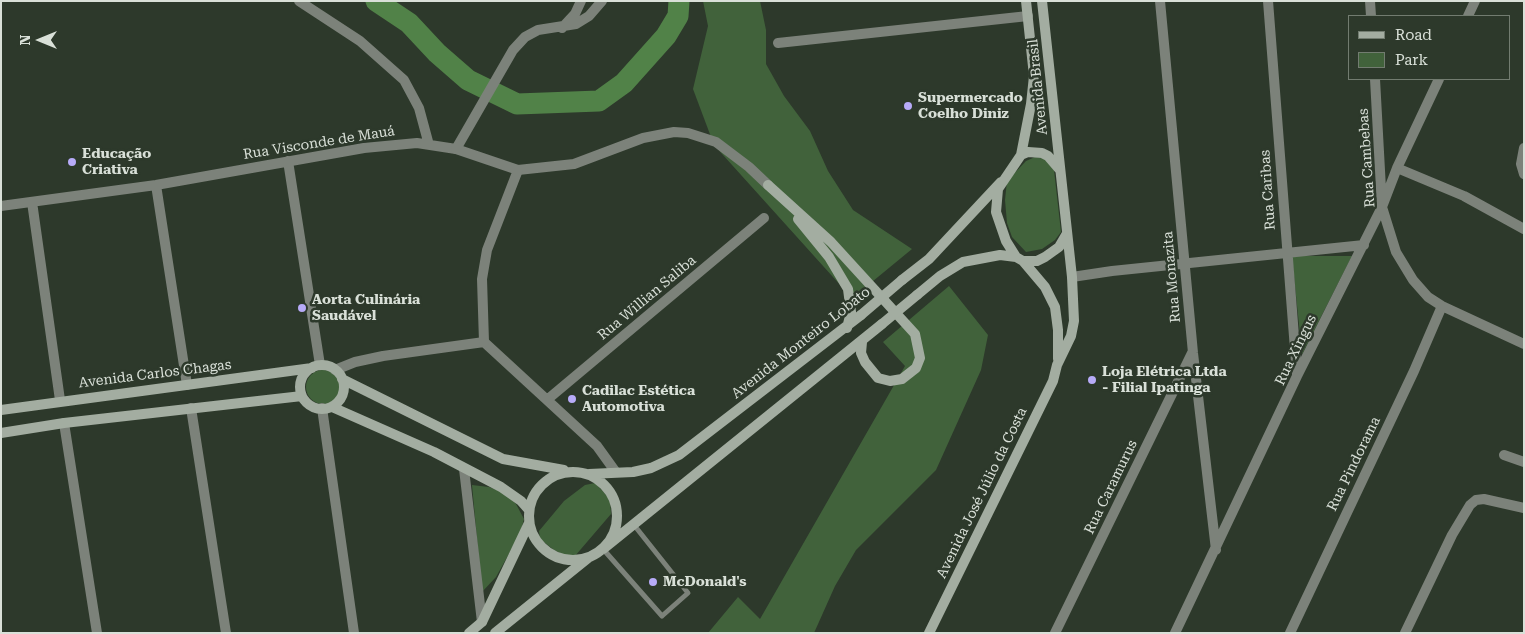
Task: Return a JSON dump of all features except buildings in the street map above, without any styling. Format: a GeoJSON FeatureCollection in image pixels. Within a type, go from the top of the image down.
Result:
{"type":"FeatureCollection","features":[{"type":"Feature","properties":{"kind":"main road","name":"Avenida Brasil"},"geometry":{"type":"LineString","coordinates":[[1021,155],[1031,104],[1034,76],[1026,1]]}},
{"type":"Feature","properties":{"kind":"main road","name":"Avenida Brasil"},"geometry":{"type":"LineString","coordinates":[[1042,1],[1060,170]]}},
{"type":"Feature","properties":{"kind":"main road"},"geometry":{"type":"LineString","coordinates":[[1019,259],[999,224],[996,212],[996,201],[1001,182],[1021,155],[1028,152],[1042,153],[1048,156],[1060,170]]}},
{"type":"Feature","properties":{"kind":"main road","name":"Avenida José Júlio da Costa"},"geometry":{"type":"LineString","coordinates":[[929,633],[1053,381],[1057,365],[1072,328],[1072,277],[1060,170]]}},
{"type":"Feature","properties":{"kind":"main road","name":"Avenida Monteiro Lobato"},"geometry":{"type":"LineString","coordinates":[[589,474],[615,471],[633,472],[651,468],[679,455],[846,328],[929,259],[1001,182]]}},
{"type":"Feature","properties":{"kind":"main road"},"geometry":{"type":"LineString","coordinates":[[768,185],[817,242],[843,278],[848,289],[851,305],[846,328]]}},
{"type":"Feature","properties":{"kind":"main road"},"geometry":{"type":"LineString","coordinates":[[768,185],[831,242],[915,334],[920,358],[910,376],[890,381],[878,378],[865,362],[861,353],[862,342]]}},
{"type":"Feature","properties":{"kind":"main road"},"geometry":{"type":"LineString","coordinates":[[528,523],[539,545],[558,558],[582,559],[603,549],[862,342],[940,276],[963,262],[1000,255],[1037,261],[1059,247],[1066,235]]}},
{"type":"Feature","properties":{"kind":"main road","name":"Avenida José Júlio da Costa"},"geometry":{"type":"LineString","coordinates":[[1019,259],[1045,288],[1055,307],[1058,330],[1057,365]]}},
{"type":"Feature","properties":{"kind":"main road"},"geometry":{"type":"LineString","coordinates":[[529,510],[520,501],[501,488],[434,452],[327,408],[311,406],[302,396],[300,389],[303,377],[316,366],[335,370],[342,379],[503,459],[538,467],[589,474],[606,487],[616,506],[617,520],[609,541],[603,549]]}},
{"type":"Feature","properties":{"kind":"main road","name":"Avenida Carlos Chagas"},"geometry":{"type":"LineString","coordinates":[[1,410],[60,400],[187,385],[316,366]]}},
{"type":"Feature","properties":{"kind":"main road"},"geometry":{"type":"LineString","coordinates":[[327,408],[337,403],[343,392],[342,379]]}},
{"type":"Feature","properties":{"kind":"main road"},"geometry":{"type":"LineString","coordinates":[[1,432],[302,396]]}},
{"type":"Feature","properties":{"kind":"main road"},"geometry":{"type":"LineString","coordinates":[[469,633],[482,622],[528,523],[530,503],[539,486],[556,474],[575,471]]}},
{"type":"Feature","properties":{"kind":"main road"},"geometry":{"type":"LineString","coordinates":[[494,633],[593,554]]}},
{"type":"Feature","properties":{"kind":"street"},"geometry":{"type":"LineString","coordinates":[[299,1],[360,41],[404,80],[419,108],[429,145]]}},
{"type":"Feature","properties":{"kind":"street"},"geometry":{"type":"LineString","coordinates":[[562,28],[575,14],[581,1]]}},
{"type":"Feature","properties":{"kind":"street"},"geometry":{"type":"LineString","coordinates":[[456,149],[513,50],[524,37],[538,30],[562,28],[576,24],[590,16],[602,1]]}},
{"type":"Feature","properties":{"kind":"street","name":"Rua Monazita"},"geometry":{"type":"LineString","coordinates":[[1160,1],[1193,353],[1216,550]]}},
{"type":"Feature","properties":{"kind":"street","name":"Rua Caribas"},"geometry":{"type":"LineString","coordinates":[[1268,1],[1297,376]]}},
{"type":"Feature","properties":{"kind":"street"},"geometry":{"type":"LineString","coordinates":[[1370,1],[1371,15]]}},
{"type":"Feature","properties":{"kind":"street"},"geometry":{"type":"LineString","coordinates":[[1468,15],[1475,1]]}},
{"type":"Feature","properties":{"kind":"street"},"geometry":{"type":"LineString","coordinates":[[778,43],[1028,16]]}},
{"type":"Feature","properties":{"kind":"street","name":"Rua Cambebas"},"geometry":{"type":"LineString","coordinates":[[1375,80],[1382,207],[1396,252],[1413,280],[1428,297],[1442,306],[1524,344]]}},
{"type":"Feature","properties":{"kind":"street","name":"Rua Xingus"},"geometry":{"type":"LineString","coordinates":[[1175,633],[1297,376],[1364,245],[1382,207],[1397,168],[1439,80]]}},
{"type":"Feature","properties":{"kind":"street","name":"Rua Visconde de Mauá"},"geometry":{"type":"LineString","coordinates":[[1,206],[89,192],[156,185],[364,148],[417,143],[456,149],[518,170],[574,164],[643,138],[674,132],[688,133],[716,142],[749,167],[768,185]]}},
{"type":"Feature","properties":{"kind":"street"},"geometry":{"type":"LineString","coordinates":[[1524,148],[1521,164],[1524,174]]}},
{"type":"Feature","properties":{"kind":"street"},"geometry":{"type":"LineString","coordinates":[[288,162],[316,366]]}},
{"type":"Feature","properties":{"kind":"street"},"geometry":{"type":"LineString","coordinates":[[1397,168],[1464,196],[1524,229]]}},
{"type":"Feature","properties":{"kind":"street"},"geometry":{"type":"LineString","coordinates":[[518,170],[487,250],[482,278],[484,342],[597,446],[615,471]]}},
{"type":"Feature","properties":{"kind":"street"},"geometry":{"type":"LineString","coordinates":[[156,185],[187,385]]}},
{"type":"Feature","properties":{"kind":"street"},"geometry":{"type":"LineString","coordinates":[[32,202],[60,400]]}},
{"type":"Feature","properties":{"kind":"street","name":"Rua Willian Saliba"},"geometry":{"type":"LineString","coordinates":[[548,399],[764,218]]}},
{"type":"Feature","properties":{"kind":"street"},"geometry":{"type":"LineString","coordinates":[[1072,277],[1185,263],[1364,245]]}},
{"type":"Feature","properties":{"kind":"street","name":"Rua Pindorama"},"geometry":{"type":"LineString","coordinates":[[1290,633],[1414,371],[1442,306]]}},
{"type":"Feature","properties":{"kind":"street"},"geometry":{"type":"LineString","coordinates":[[335,370],[355,362],[383,356],[484,342]]}},
{"type":"Feature","properties":{"kind":"street","name":"Rua Caramurus"},"geometry":{"type":"LineString","coordinates":[[1055,633],[1193,353]]}},
{"type":"Feature","properties":{"kind":"street"},"geometry":{"type":"LineString","coordinates":[[191,408],[226,633]]}},
{"type":"Feature","properties":{"kind":"street"},"geometry":{"type":"LineString","coordinates":[[327,408],[354,633]]}},
{"type":"Feature","properties":{"kind":"street"},"geometry":{"type":"LineString","coordinates":[[64,423],[97,633]]}},
{"type":"Feature","properties":{"kind":"street"},"geometry":{"type":"LineString","coordinates":[[1504,455],[1524,462]]}},
{"type":"Feature","properties":{"kind":"street"},"geometry":{"type":"LineString","coordinates":[[464,469],[482,622]]}},
{"type":"Feature","properties":{"kind":"street"},"geometry":{"type":"LineString","coordinates":[[1405,633],[1452,535],[1470,505],[1476,500],[1484,499],[1524,508]]}},
{"type":"Feature","properties":{"kind":"lane"},"geometry":{"type":"LineString","coordinates":[[603,549],[662,616],[688,593],[634,525]]}},
{"type":"Feature","properties":{"kind":"green space"},"geometry":{"type":"Polygon","coordinates":[[[703,1],[760,1],[766,30],[766,64],[784,96],[810,131],[828,171],[853,210],[912,249],[850,300],[851,297],[714,145],[693,89],[708,26],[703,1]]]}},
{"type":"Feature","properties":{"kind":"green space"},"geometry":{"type":"Polygon","coordinates":[[[1035,157],[1046,159],[1054,170],[1061,232],[1055,240],[1042,249],[1026,252],[1012,237],[1007,223],[1005,200],[1007,181],[1026,161],[1035,157]]]}},
{"type":"Feature","properties":{"kind":"green space"},"geometry":{"type":"Polygon","coordinates":[[[1292,256],[1352,256],[1302,354],[1292,256]]]}},
{"type":"Feature","properties":{"kind":"green space"},"geometry":{"type":"Polygon","coordinates":[[[949,286],[988,335],[981,370],[936,470],[856,550],[835,586],[814,633],[708,633],[738,597],[760,619],[905,366],[883,342],[949,286]]]}},
{"type":"Feature","properties":{"kind":"green space"},"geometry":{"type":"Polygon","coordinates":[[[323,370],[330,371],[335,375],[339,380],[339,394],[335,399],[330,403],[323,404],[316,403],[311,399],[307,394],[306,387],[307,380],[311,375],[316,371],[323,370]]]}},
{"type":"Feature","properties":{"kind":"green space"},"geometry":{"type":"Polygon","coordinates":[[[595,483],[610,499],[611,514],[575,556],[564,555],[554,550],[540,539],[539,531],[564,501],[585,485],[595,483]]]}},
{"type":"Feature","properties":{"kind":"green space"},"geometry":{"type":"Polygon","coordinates":[[[472,485],[489,487],[507,494],[516,504],[524,519],[520,534],[496,577],[482,592],[472,485]]]}},
{"type":"Feature","properties":{"kind":"waterway"},"geometry":{"type":"LineString","coordinates":[[376,1],[409,23],[437,53],[468,80],[517,104],[599,101],[624,83],[666,36],[678,16],[679,1]]}},
{"type":"Feature","properties":{"kind":"place","name":"Supermercado Coelho Diniz"},"geometry":{"type":"Point","coordinates":[908,106]}},
{"type":"Feature","properties":{"kind":"place","name":"Educação Criativa"},"geometry":{"type":"Point","coordinates":[72,162]}},
{"type":"Feature","properties":{"kind":"place","name":"Aorta Culinária Saudável"},"geometry":{"type":"Point","coordinates":[302,308]}},
{"type":"Feature","properties":{"kind":"place","name":"Loja Elétrica Ltda - Filial Ipatinga"},"geometry":{"type":"Point","coordinates":[1092,380]}},
{"type":"Feature","properties":{"kind":"place","name":"Cadilac Estética Automotiva"},"geometry":{"type":"Point","coordinates":[572,399]}},
{"type":"Feature","properties":{"kind":"place","name":"McDonald's"},"geometry":{"type":"Point","coordinates":[653,582]}}]}
